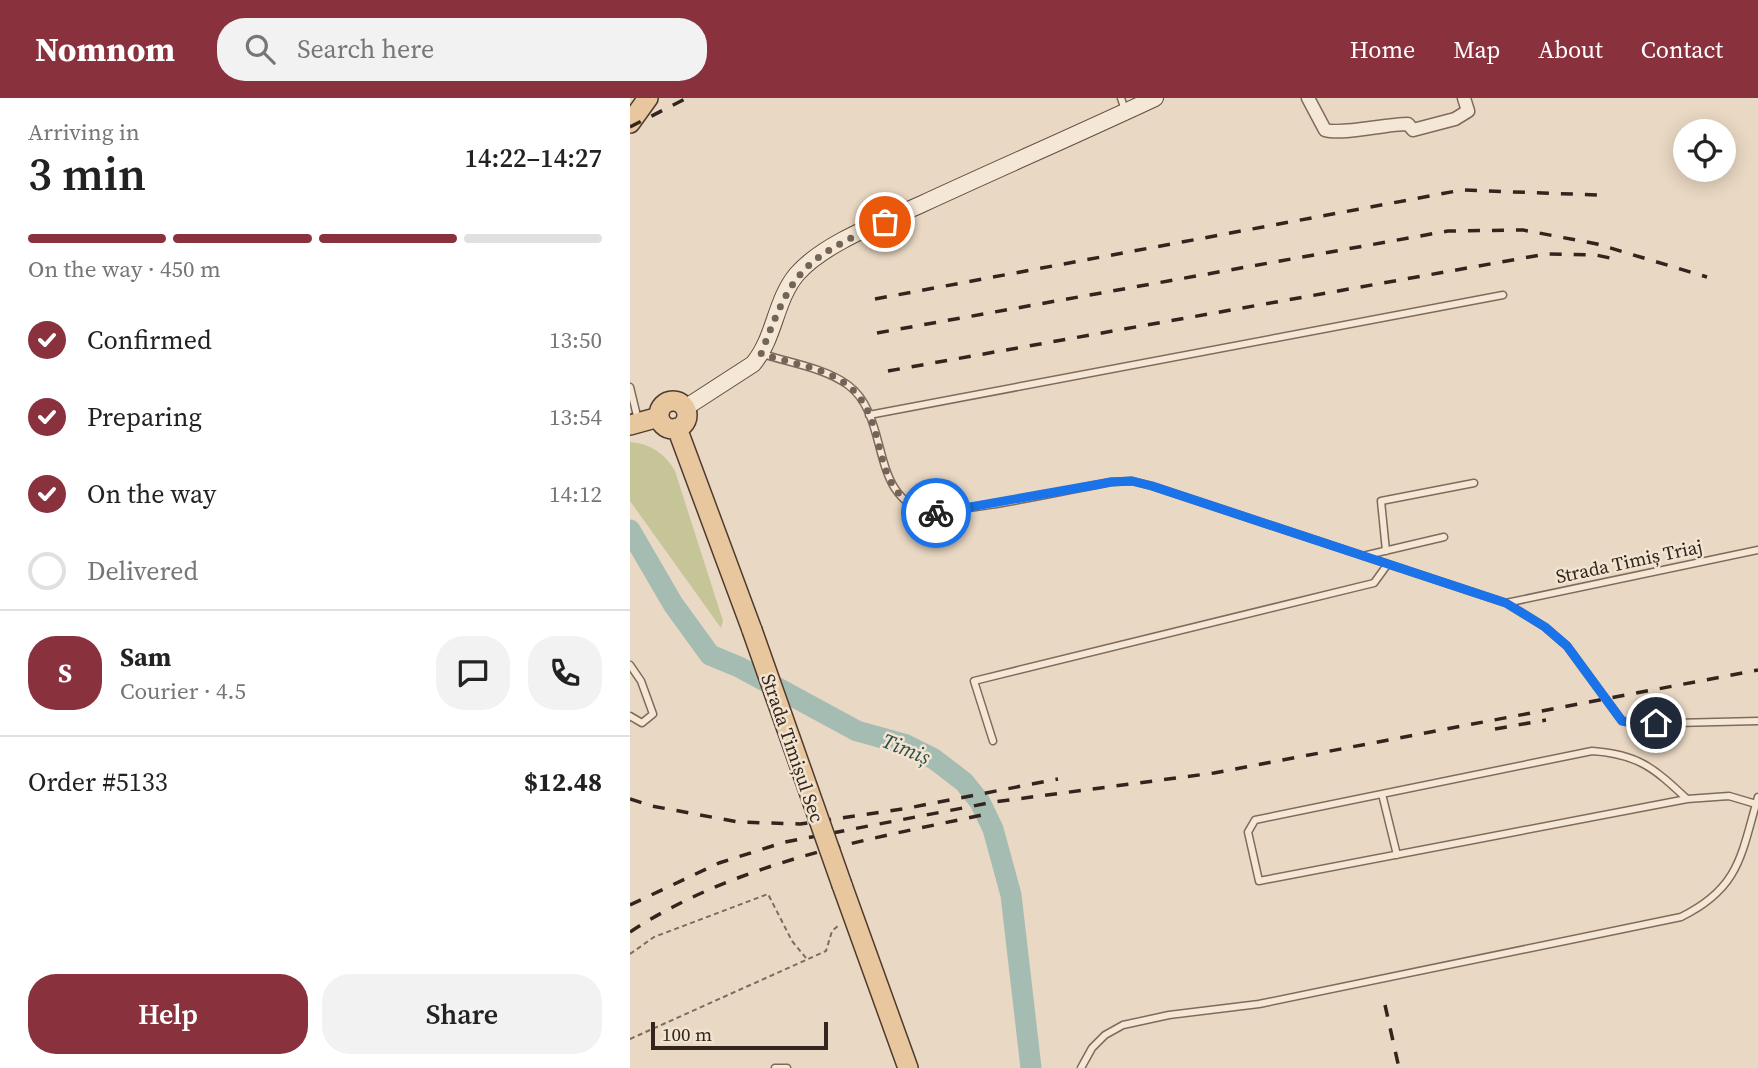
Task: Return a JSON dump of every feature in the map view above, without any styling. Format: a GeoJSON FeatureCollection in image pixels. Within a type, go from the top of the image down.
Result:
{"type":"FeatureCollection","features":[{"type":"Feature","properties":{"kind":"main road"},"geometry":{"type":"LineString","coordinates":[[630,123],[648,98]]}},
{"type":"Feature","properties":{"kind":"main road"},"geometry":{"type":"LineString","coordinates":[[685,408],[737,377],[761,354],[786,291],[797,274],[815,259],[874,226],[1123,105],[1156,98]]}},
{"type":"Feature","properties":{"kind":"main road"},"geometry":{"type":"LineString","coordinates":[[668,402],[678,402],[685,408],[686,421],[677,428],[667,428],[659,417],[661,408],[668,402]]}},
{"type":"Feature","properties":{"kind":"main road"},"geometry":{"type":"LineString","coordinates":[[634,424],[659,417]]}},
{"type":"Feature","properties":{"kind":"main road","name":"Strada Timișul Sec"},"geometry":{"type":"LineString","coordinates":[[677,428],[908,1068]]}},
{"type":"Feature","properties":{"kind":"street"},"geometry":{"type":"LineString","coordinates":[[1308,98],[1325,130],[1334,132],[1380,124],[1408,124],[1413,130],[1455,118],[1468,111],[1464,98]]}},
{"type":"Feature","properties":{"kind":"lane"},"geometry":{"type":"LineString","coordinates":[[869,415],[1503,295]]}},
{"type":"Feature","properties":{"kind":"lane","name":"Strada Timiș Triaj"},"geometry":{"type":"LineString","coordinates":[[761,354],[848,385],[869,415],[893,487],[903,500],[917,509],[935,513],[1132,481],[1506,603],[1545,627],[1567,646],[1622,721],[1634,724],[1758,721]]}},
{"type":"Feature","properties":{"kind":"lane"},"geometry":{"type":"LineString","coordinates":[[630,387],[634,424]]}},
{"type":"Feature","properties":{"kind":"lane"},"geometry":{"type":"LineString","coordinates":[[1386,551],[1381,501],[1474,483]]}},
{"type":"Feature","properties":{"kind":"lane"},"geometry":{"type":"LineString","coordinates":[[1362,557],[1444,537]]}},
{"type":"Feature","properties":{"kind":"lane","name":"Strada Timiș Triaj"},"geometry":{"type":"LineString","coordinates":[[1506,603],[1758,550]]}},
{"type":"Feature","properties":{"kind":"lane"},"geometry":{"type":"LineString","coordinates":[[993,741],[974,681],[1374,583],[1387,565]]}},
{"type":"Feature","properties":{"kind":"lane"},"geometry":{"type":"LineString","coordinates":[[630,665],[640,681],[653,714],[642,723],[630,716]]}},
{"type":"Feature","properties":{"kind":"lane"},"geometry":{"type":"LineString","coordinates":[[1081,1068],[1099,1042],[1123,1025],[1170,1015],[1259,1004],[1681,918],[1704,906],[1733,877],[1742,859],[1757,801],[1729,796],[1687,799],[1259,881],[1248,832],[1255,820],[1592,751],[1635,757],[1656,769],[1687,799]]}},
{"type":"Feature","properties":{"kind":"lane"},"geometry":{"type":"LineString","coordinates":[[1382,794],[1397,855]]}},
{"type":"Feature","properties":{"kind":"path"},"geometry":{"type":"LineString","coordinates":[[630,954],[653,937],[768,894],[792,941],[807,959]]}},
{"type":"Feature","properties":{"kind":"path"},"geometry":{"type":"LineString","coordinates":[[630,1039],[825,951],[832,931],[853,914]]}},
{"type":"Feature","properties":{"kind":"green space"},"geometry":{"type":"Polygon","coordinates":[[[630,442],[656,450],[667,459],[675,471],[723,621],[721,628],[630,501],[630,442]]]}},
{"type":"Feature","properties":{"kind":"waterway","name":"Timiș"},"geometry":{"type":"LineString","coordinates":[[630,530],[673,604],[710,655],[739,667],[857,731],[904,744],[934,759],[964,782],[980,802],[993,829],[1011,895],[1031,1068]]}},
{"type":"Feature","properties":{"kind":"railway"},"geometry":{"type":"LineString","coordinates":[[630,127],[687,98]]}},
{"type":"Feature","properties":{"kind":"railway"},"geometry":{"type":"LineString","coordinates":[[875,299],[1462,190],[1597,195]]}},
{"type":"Feature","properties":{"kind":"railway"},"geometry":{"type":"LineString","coordinates":[[877,333],[1448,231],[1523,230],[1597,244],[1707,277]]}},
{"type":"Feature","properties":{"kind":"railway"},"geometry":{"type":"LineString","coordinates":[[888,371],[1546,254],[1596,255],[1619,260]]}},
{"type":"Feature","properties":{"kind":"railway"},"geometry":{"type":"LineString","coordinates":[[630,905],[719,863],[785,842],[994,802],[1214,773],[1758,670]]}},
{"type":"Feature","properties":{"kind":"railway"},"geometry":{"type":"LineString","coordinates":[[1495,729],[1546,720]]}},
{"type":"Feature","properties":{"kind":"railway"},"geometry":{"type":"LineString","coordinates":[[630,799],[652,806],[738,822],[800,824],[903,809],[1058,779]]}},
{"type":"Feature","properties":{"kind":"railway"},"geometry":{"type":"LineString","coordinates":[[630,932],[671,908],[714,888],[803,856],[987,814]]}},
{"type":"Feature","properties":{"kind":"railway"},"geometry":{"type":"LineString","coordinates":[[1385,1005],[1399,1068]]}},
{"type":"Feature","properties":{"kind":"way so far"},"geometry":{"type":"LineString","coordinates":[[885,222],[815,259],[797,274],[781,301],[761,354],[848,385],[857,394],[869,415],[893,487],[903,500],[917,509],[936,513]]}},
{"type":"Feature","properties":{"kind":"route"},"geometry":{"type":"LineString","coordinates":[[936,513],[1111,482],[1132,481],[1152,486],[1506,603],[1545,627],[1567,646],[1622,721],[1634,724],[1656,723]]}}]}
